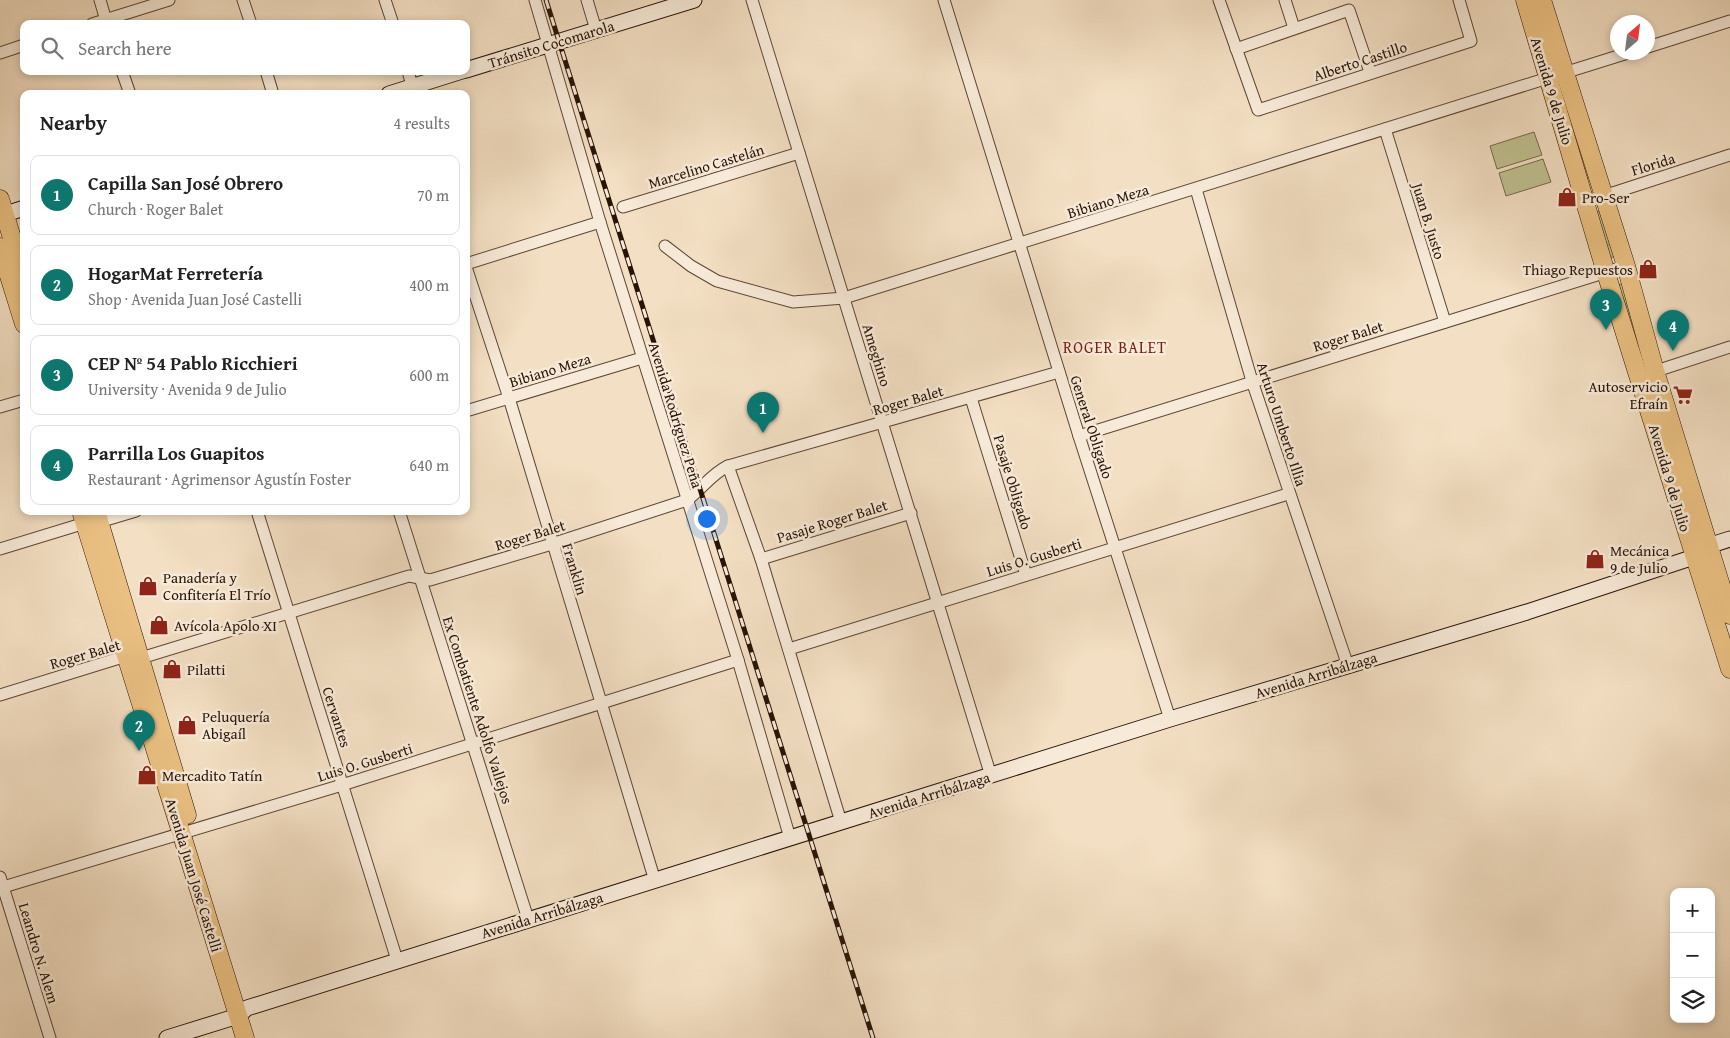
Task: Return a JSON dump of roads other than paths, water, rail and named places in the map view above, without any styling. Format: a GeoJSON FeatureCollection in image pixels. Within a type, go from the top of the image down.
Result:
{"type":"FeatureCollection","features":[{"type":"Feature","properties":{"kind":"main road","name":"Tránsito Cocomarola"},"geometry":{"type":"LineString","coordinates":[[470,69],[694,0]]}},
{"type":"Feature","properties":{"kind":"main road","name":"Avenida 9 de Julio"},"geometry":{"type":"LineString","coordinates":[[1525,0],[1604,195],[1626,266],[1647,374]]}},
{"type":"Feature","properties":{"kind":"main road","name":"Avenida 9 de Julio"},"geometry":{"type":"LineString","coordinates":[[1542,0],[1585,202],[1606,273],[1647,374],[1701,552],[1730,669]]}},
{"type":"Feature","properties":{"kind":"main road"},"geometry":{"type":"LineString","coordinates":[[413,90],[452,75]]}},
{"type":"Feature","properties":{"kind":"main road"},"geometry":{"type":"LineString","coordinates":[[20,208],[2,210],[20,265]]}},
{"type":"Feature","properties":{"kind":"main road"},"geometry":{"type":"LineString","coordinates":[[0,247],[20,311]]}},
{"type":"Feature","properties":{"kind":"main road","name":"Avenida Juan José Castelli"},"geometry":{"type":"LineString","coordinates":[[90,517],[243,1012],[257,1038]]}},
{"type":"Feature","properties":{"kind":"main road","name":"Avenida Arribálzaga"},"geometry":{"type":"LineString","coordinates":[[167,1038],[398,960],[528,919],[1170,719],[1526,612],[1701,552],[1730,540]]}},
{"type":"Feature","properties":{"kind":"main road","name":"Avenida 9 de Julio"},"geometry":{"type":"LineString","coordinates":[[1701,552],[1730,615]]}},
{"type":"Feature","properties":{"kind":"main road","name":"Avenida Juan José Castelli"},"geometry":{"type":"LineString","coordinates":[[243,1012],[245,1038]]}},
{"type":"Feature","properties":{"kind":"street"},"geometry":{"type":"LineString","coordinates":[[100,0],[105,20]]}},
{"type":"Feature","properties":{"kind":"street"},"geometry":{"type":"LineString","coordinates":[[112,20],[169,0]]}},
{"type":"Feature","properties":{"kind":"street"},"geometry":{"type":"LineString","coordinates":[[243,0],[250,20]]}},
{"type":"Feature","properties":{"kind":"street"},"geometry":{"type":"LineString","coordinates":[[385,0],[391,20]]}},
{"type":"Feature","properties":{"kind":"street","name":"Avenida Rodríguez Peña"},"geometry":{"type":"LineString","coordinates":[[535,0],[600,222],[738,660],[790,838]]}},
{"type":"Feature","properties":{"kind":"street"},"geometry":{"type":"LineString","coordinates":[[587,0],[596,30]]}},
{"type":"Feature","properties":{"kind":"street","name":"Ameghino"},"geometry":{"type":"LineString","coordinates":[[752,0],[991,776]]}},
{"type":"Feature","properties":{"kind":"street","name":"General Obligado"},"geometry":{"type":"LineString","coordinates":[[944,0],[1079,436],[1170,719]]}},
{"type":"Feature","properties":{"kind":"street"},"geometry":{"type":"LineString","coordinates":[[1220,0],[1236,48],[1349,10],[1370,72]]}},
{"type":"Feature","properties":{"kind":"street"},"geometry":{"type":"LineString","coordinates":[[1285,0],[1294,28]]}},
{"type":"Feature","properties":{"kind":"street","name":"Alberto Castillo"},"geometry":{"type":"LineString","coordinates":[[1236,48],[1258,110],[1370,72],[1471,41],[1459,0]]}},
{"type":"Feature","properties":{"kind":"street"},"geometry":{"type":"LineString","coordinates":[[1655,45],[1730,20]]}},
{"type":"Feature","properties":{"kind":"street"},"geometry":{"type":"LineString","coordinates":[[0,53],[20,46]]}},
{"type":"Feature","properties":{"kind":"street","name":"Bibiano Meza"},"geometry":{"type":"LineString","coordinates":[[665,246],[691,266],[727,284],[793,302],[844,298],[1020,245],[1385,128],[1610,59]]}},
{"type":"Feature","properties":{"kind":"street"},"geometry":{"type":"LineString","coordinates":[[123,75],[129,90]]}},
{"type":"Feature","properties":{"kind":"street"},"geometry":{"type":"LineString","coordinates":[[267,75],[273,90]]}},
{"type":"Feature","properties":{"kind":"street"},"geometry":{"type":"LineString","coordinates":[[409,75],[413,90]]}},
{"type":"Feature","properties":{"kind":"street","name":"Juan B. Justo"},"geometry":{"type":"LineString","coordinates":[[1385,128],[1445,322]]}},
{"type":"Feature","properties":{"kind":"street","name":"Marcelino Castelán"},"geometry":{"type":"LineString","coordinates":[[623,207],[799,153]]}},
{"type":"Feature","properties":{"kind":"street","name":"Florida"},"geometry":{"type":"LineString","coordinates":[[1585,202],[1730,155]]}},
{"type":"Feature","properties":{"kind":"street","name":"Arturo Umberto Illia"},"geometry":{"type":"LineString","coordinates":[[1196,189],[1252,381],[1288,494],[1348,666]]}},
{"type":"Feature","properties":{"kind":"street"},"geometry":{"type":"LineString","coordinates":[[470,265],[600,222]]}},
{"type":"Feature","properties":{"kind":"street","name":"Roger Balet"},"geometry":{"type":"LineString","coordinates":[[1079,436],[1626,266]]}},
{"type":"Feature","properties":{"kind":"street","name":"Franklin"},"geometry":{"type":"LineString","coordinates":[[470,278],[509,398],[655,881]]}},
{"type":"Feature","properties":{"kind":"street"},"geometry":{"type":"LineString","coordinates":[[1647,374],[1730,347]]}},
{"type":"Feature","properties":{"kind":"street","name":"Bibiano Meza"},"geometry":{"type":"LineString","coordinates":[[470,410],[642,358]]}},
{"type":"Feature","properties":{"kind":"street","name":"Roger Balet"},"geometry":{"type":"LineString","coordinates":[[0,695],[409,576],[430,580],[552,544],[687,500],[700,490],[714,473],[728,466],[1059,372]]}},
{"type":"Feature","properties":{"kind":"street","name":"Pasaje Obligado"},"geometry":{"type":"LineString","coordinates":[[971,398],[1026,574]]}},
{"type":"Feature","properties":{"kind":"street"},"geometry":{"type":"LineString","coordinates":[[0,407],[20,401]]}},
{"type":"Feature","properties":{"kind":"street"},"geometry":{"type":"LineString","coordinates":[[728,466],[762,559],[841,822]]}},
{"type":"Feature","properties":{"kind":"street","name":"Luis O. Gusberti"},"geometry":{"type":"LineString","coordinates":[[789,649],[1288,494]]}},
{"type":"Feature","properties":{"kind":"street","name":"Pasaje Roger Balet"},"geometry":{"type":"LineString","coordinates":[[762,559],[911,513]]}},
{"type":"Feature","properties":{"kind":"street"},"geometry":{"type":"LineString","coordinates":[[0,549],[90,517],[105,515]]}},
{"type":"Feature","properties":{"kind":"street","name":"Cervantes"},"geometry":{"type":"LineString","coordinates":[[258,515],[398,960]]}},
{"type":"Feature","properties":{"kind":"street","name":"Ex Combatiente Adolfo Vallejos"},"geometry":{"type":"LineString","coordinates":[[401,515],[419,578],[474,744],[528,919]]}},
{"type":"Feature","properties":{"kind":"street","name":"Luis O. Gusberti"},"geometry":{"type":"LineString","coordinates":[[1,884],[186,832],[474,744],[738,660]]}},
{"type":"Feature","properties":{"kind":"street","name":"Leandro N. Alem"},"geometry":{"type":"LineString","coordinates":[[1,884],[50,1038]]}},
{"type":"Feature","properties":{"kind":"railway"},"geometry":{"type":"LineString","coordinates":[[546,0],[873,1038]]}},
{"type":"Feature","properties":{"kind":"place","name":"Pro-Ser"},"geometry":{"type":"Point","coordinates":[1567,197]}},
{"type":"Feature","properties":{"kind":"place","name":"Thiago Repuestos"},"geometry":{"type":"Point","coordinates":[1648,269]}},
{"type":"Feature","properties":{"kind":"place","name":"CEP Nº 54 Pablo Ricchieri"},"geometry":{"type":"Point","coordinates":[1606,330]}},
{"type":"Feature","properties":{"kind":"place","name":"Parrilla Los Guapitos"},"geometry":{"type":"Point","coordinates":[1673,351]}},
{"type":"Feature","properties":{"kind":"place","name":"Autoservicio Efraín"},"geometry":{"type":"Point","coordinates":[1683,395]}},
{"type":"Feature","properties":{"kind":"place","name":"Capilla San José Obrero"},"geometry":{"type":"Point","coordinates":[763,433]}},
{"type":"Feature","properties":{"kind":"place","name":"Mecánica 9 de Julio"},"geometry":{"type":"Point","coordinates":[1595,559]}},
{"type":"Feature","properties":{"kind":"place","name":"Panadería y Confitería El Trío"},"geometry":{"type":"Point","coordinates":[148,586]}},
{"type":"Feature","properties":{"kind":"place","name":"Avícola Apolo XI"},"geometry":{"type":"Point","coordinates":[159,625]}},
{"type":"Feature","properties":{"kind":"place","name":"Pilatti"},"geometry":{"type":"Point","coordinates":[172,669]}},
{"type":"Feature","properties":{"kind":"place","name":"Peluquería Abigaíl"},"geometry":{"type":"Point","coordinates":[187,725]}},
{"type":"Feature","properties":{"kind":"place","name":"HogarMat Ferretería"},"geometry":{"type":"Point","coordinates":[139,751]}},
{"type":"Feature","properties":{"kind":"place","name":"Mercadito Tatín"},"geometry":{"type":"Point","coordinates":[147,775]}},
{"type":"Feature","properties":{"kind":"district","name":"ROGER BALET"},"geometry":{"type":"Point","coordinates":[1115,347]}}]}
